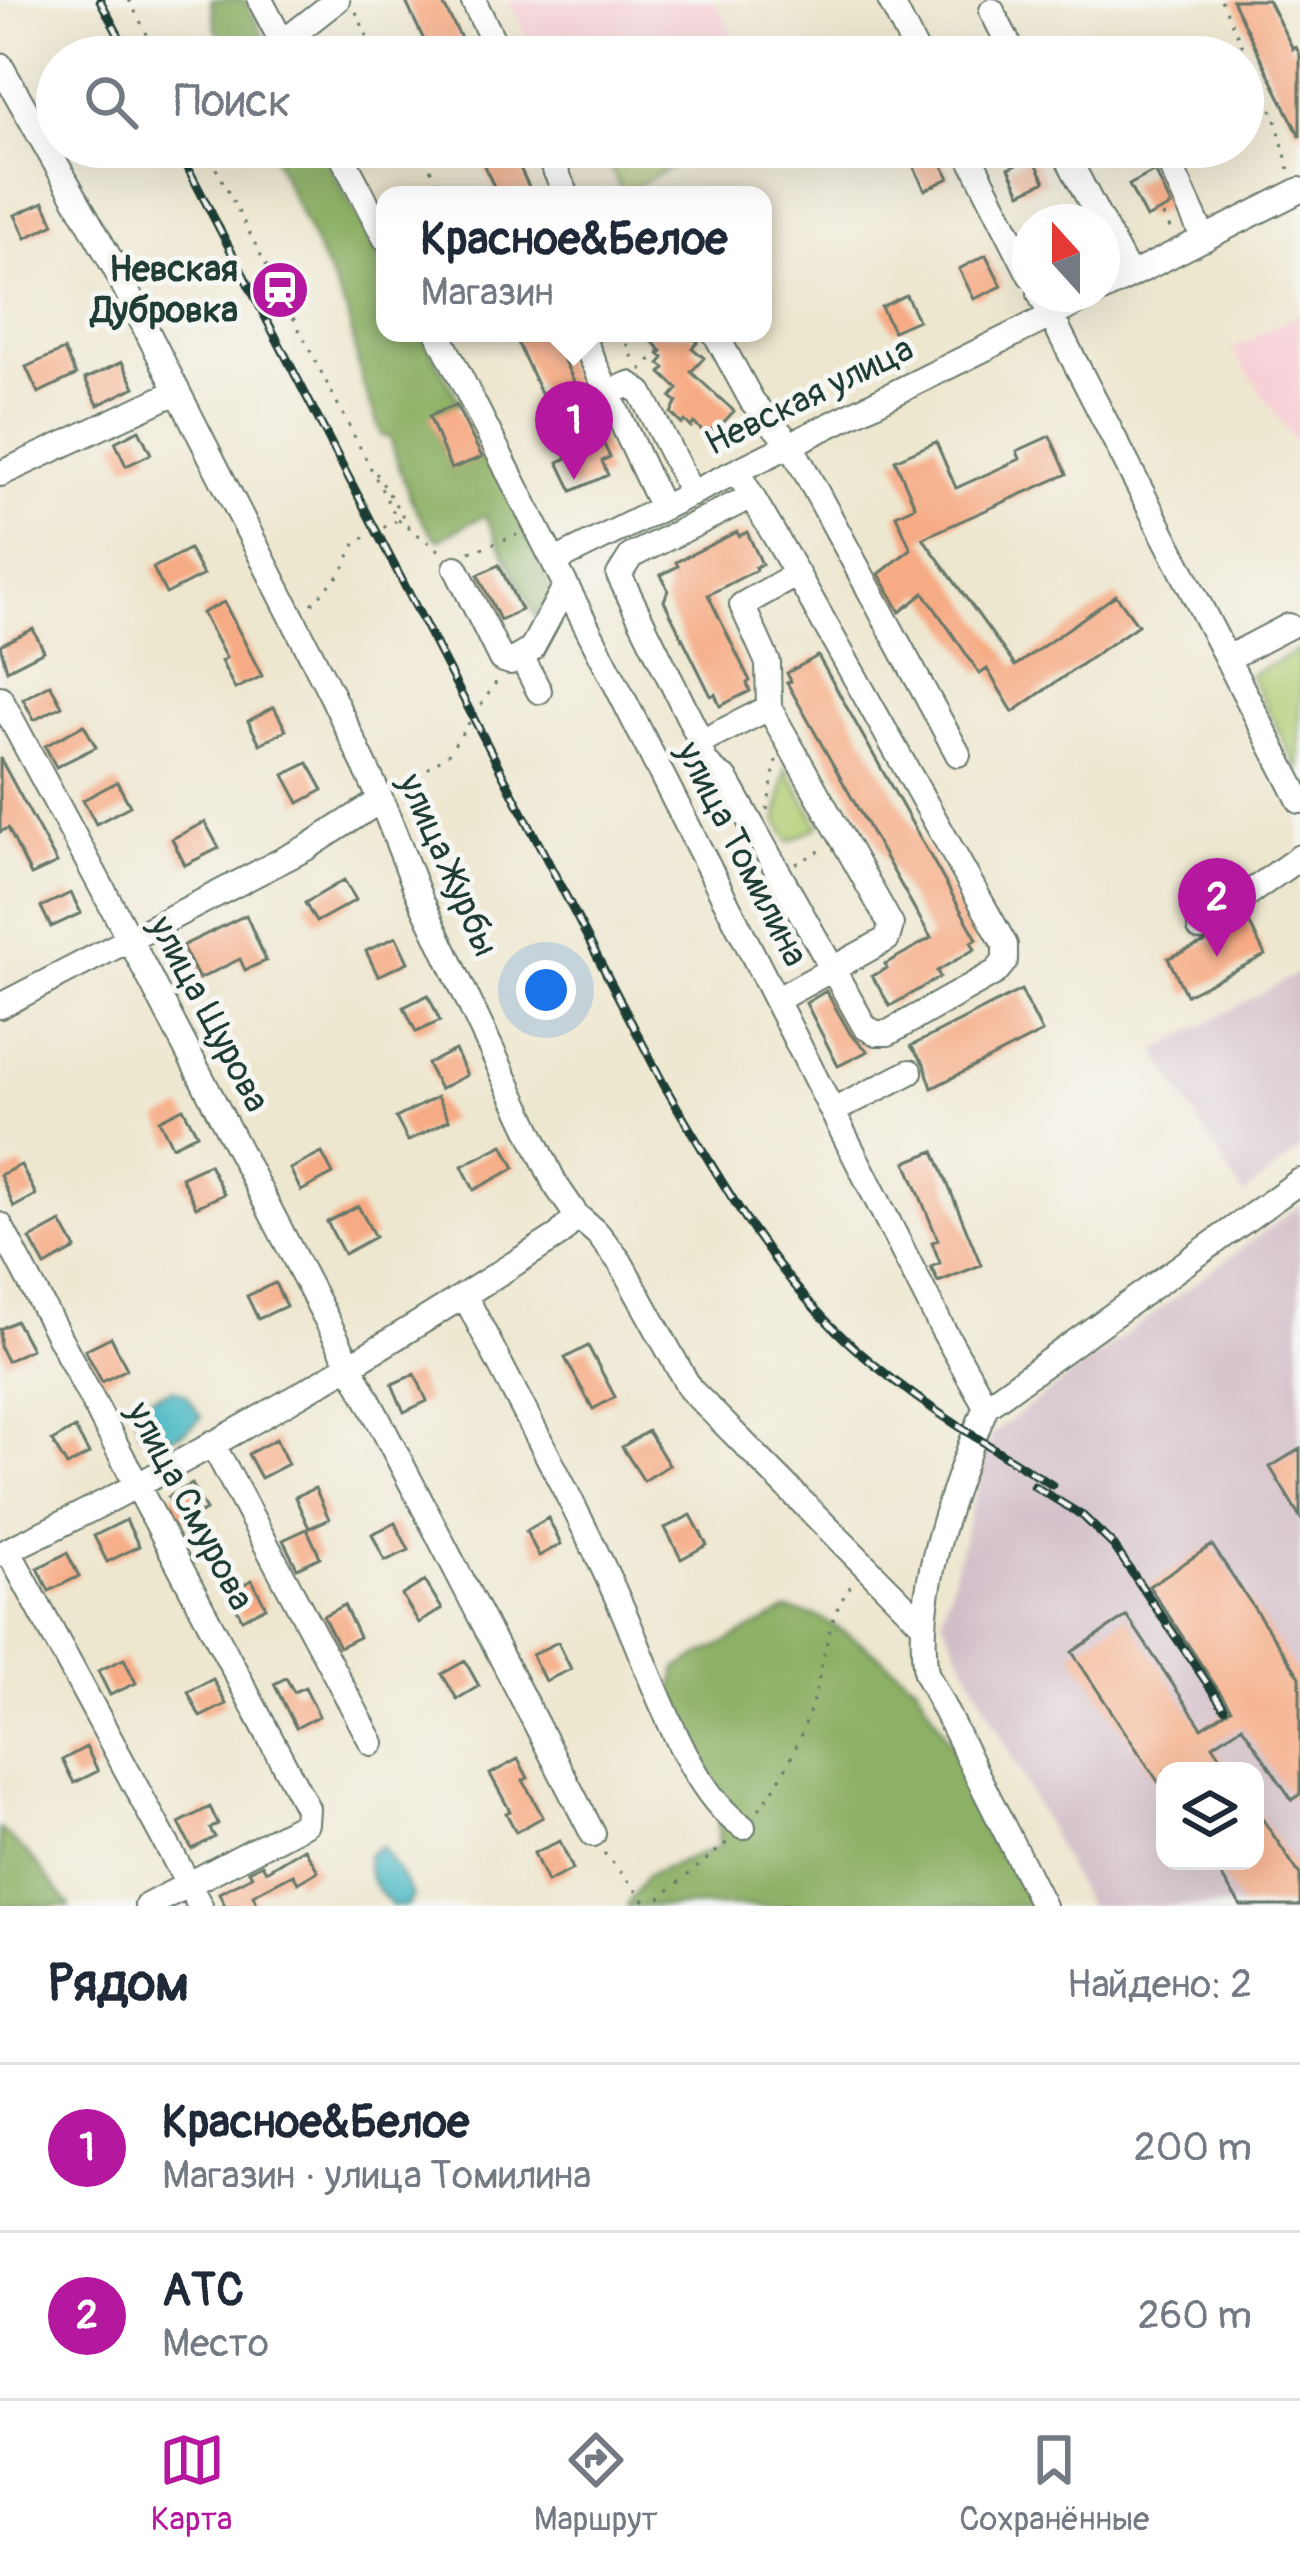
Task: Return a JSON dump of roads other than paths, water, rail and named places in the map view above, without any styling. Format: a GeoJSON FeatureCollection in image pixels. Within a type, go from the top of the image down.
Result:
{"type":"FeatureCollection","features":[{"type":"Feature","properties":{"kind":"street"},"geometry":{"type":"LineString","coordinates":[[260,0],[279,36]]}},
{"type":"Feature","properties":{"kind":"street"},"geometry":{"type":"LineString","coordinates":[[473,0],[491,36]]}},
{"type":"Feature","properties":{"kind":"street"},"geometry":{"type":"LineString","coordinates":[[890,0],[908,36]]}},
{"type":"Feature","properties":{"kind":"street"},"geometry":{"type":"LineString","coordinates":[[300,36],[336,1]]}},
{"type":"Feature","properties":{"kind":"street"},"geometry":{"type":"LineString","coordinates":[[992,11],[1004,36]]}},
{"type":"Feature","properties":{"kind":"street","name":"улица Журбы"},"geometry":{"type":"LineString","coordinates":[[3,80],[36,135]]}},
{"type":"Feature","properties":{"kind":"street","name":"улица Журбы"},"geometry":{"type":"LineString","coordinates":[[55,168],[115,268],[381,800],[419,896],[555,1184],[620,1262],[690,1389],[924,1625]]}},
{"type":"Feature","properties":{"kind":"street"},"geometry":{"type":"LineString","coordinates":[[348,168],[376,219]]}},
{"type":"Feature","properties":{"kind":"street"},"geometry":{"type":"LineString","coordinates":[[976,168],[1012,239]]}},
{"type":"Feature","properties":{"kind":"street"},"geometry":{"type":"LineString","coordinates":[[1073,168],[1092,204]]}},
{"type":"Feature","properties":{"kind":"street"},"geometry":{"type":"LineString","coordinates":[[1172,168],[1204,238]]}},
{"type":"Feature","properties":{"kind":"street","name":"Невская улица"},"geometry":{"type":"LineString","coordinates":[[1120,281],[1296,186]]}},
{"type":"Feature","properties":{"kind":"street"},"geometry":{"type":"LineString","coordinates":[[1120,257],[1130,276]]}},
{"type":"Feature","properties":{"kind":"street","name":"Невская улица"},"geometry":{"type":"LineString","coordinates":[[554,562],[791,445],[1033,312]]}},
{"type":"Feature","properties":{"kind":"street"},"geometry":{"type":"LineString","coordinates":[[1050,312],[1300,801]]}},
{"type":"Feature","properties":{"kind":"street","name":"улица Томилина"},"geometry":{"type":"LineString","coordinates":[[443,342],[942,1328],[986,1406]]}},
{"type":"Feature","properties":{"kind":"street"},"geometry":{"type":"LineString","coordinates":[[584,342],[662,508]]}},
{"type":"Feature","properties":{"kind":"street"},"geometry":{"type":"LineString","coordinates":[[720,342],[752,401],[791,445],[958,754]]}},
{"type":"Feature","properties":{"kind":"street"},"geometry":{"type":"LineString","coordinates":[[609,393],[628,384],[641,393],[692,494]]}},
{"type":"Feature","properties":{"kind":"street"},"geometry":{"type":"LineString","coordinates":[[0,474],[176,392]]}},
{"type":"Feature","properties":{"kind":"street"},"geometry":{"type":"LineString","coordinates":[[737,471],[752,496],[797,574],[1006,946],[1005,961],[996,972],[888,1033],[866,1027],[726,779],[710,770],[701,742],[619,575],[631,556],[752,496]]}},
{"type":"Feature","properties":{"kind":"street"},"geometry":{"type":"LineString","coordinates":[[456,568],[502,659],[515,659],[532,650],[566,585]]}},
{"type":"Feature","properties":{"kind":"street"},"geometry":{"type":"LineString","coordinates":[[776,1000],[887,940],[892,932],[775,719],[768,663],[742,605],[797,574]]}},
{"type":"Feature","properties":{"kind":"street"},"geometry":{"type":"LineString","coordinates":[[1228,658],[1289,626]]}},
{"type":"Feature","properties":{"kind":"street"},"geometry":{"type":"LineString","coordinates":[[515,659],[539,692]]}},
{"type":"Feature","properties":{"kind":"street","name":"улица Щурова"},"geometry":{"type":"LineString","coordinates":[[0,698],[593,1834]]}},
{"type":"Feature","properties":{"kind":"street"},"geometry":{"type":"LineString","coordinates":[[701,742],[775,719]]}},
{"type":"Feature","properties":{"kind":"street"},"geometry":{"type":"LineString","coordinates":[[0,1006],[308,847],[381,800]]}},
{"type":"Feature","properties":{"kind":"street"},"geometry":{"type":"LineString","coordinates":[[1200,928],[1300,856]]}},
{"type":"Feature","properties":{"kind":"street"},"geometry":{"type":"LineString","coordinates":[[833,1111],[910,1072]]}},
{"type":"Feature","properties":{"kind":"street"},"geometry":{"type":"LineString","coordinates":[[1043,1906],[926,1673],[924,1625],[955,1482],[986,1406],[1300,1181]]}},
{"type":"Feature","properties":{"kind":"street"},"geometry":{"type":"LineString","coordinates":[[147,1906],[194,1895],[4,1552],[138,1485],[352,1365],[559,1235],[577,1216]]}},
{"type":"Feature","properties":{"kind":"street","name":"улица Смурова"},"geometry":{"type":"LineString","coordinates":[[0,1226],[307,1808],[306,1823],[194,1895]]}},
{"type":"Feature","properties":{"kind":"street"},"geometry":{"type":"LineString","coordinates":[[465,1296],[621,1606],[649,1677],[713,1802],[743,1828]]}},
{"type":"Feature","properties":{"kind":"street"},"geometry":{"type":"LineString","coordinates":[[212,1443],[372,1743]]}},
{"type":"Feature","properties":{"kind":"water"},"geometry":{"type":"Polygon","coordinates":[[[174,1389],[188,1396],[201,1418],[173,1436],[140,1432],[136,1415],[150,1397],[174,1389]]]}},
{"type":"Feature","properties":{"kind":"water"},"geometry":{"type":"Polygon","coordinates":[[[382,1846],[413,1895],[408,1906],[391,1906],[370,1876],[368,1854],[382,1846]]]}},
{"type":"Feature","properties":{"kind":"railway"},"geometry":{"type":"LineString","coordinates":[[100,0],[119,36]]}},
{"type":"Feature","properties":{"kind":"railway"},"geometry":{"type":"LineString","coordinates":[[188,168],[664,1085],[728,1191],[800,1292],[857,1350],[927,1405],[1052,1485]]}},
{"type":"Feature","properties":{"kind":"railway"},"geometry":{"type":"LineString","coordinates":[[1034,1486],[1083,1516],[1114,1546],[1224,1708]]}},
{"type":"Feature","properties":{"kind":"place","name":"Невская Дубровка"},"geometry":{"type":"Point","coordinates":[280,290]}},
{"type":"Feature","properties":{"kind":"place","name":"Красное&Белое"},"geometry":{"type":"Point","coordinates":[574,480]}},
{"type":"Feature","properties":{"kind":"place","name":"АТС"},"geometry":{"type":"Point","coordinates":[1217,957]}}]}
